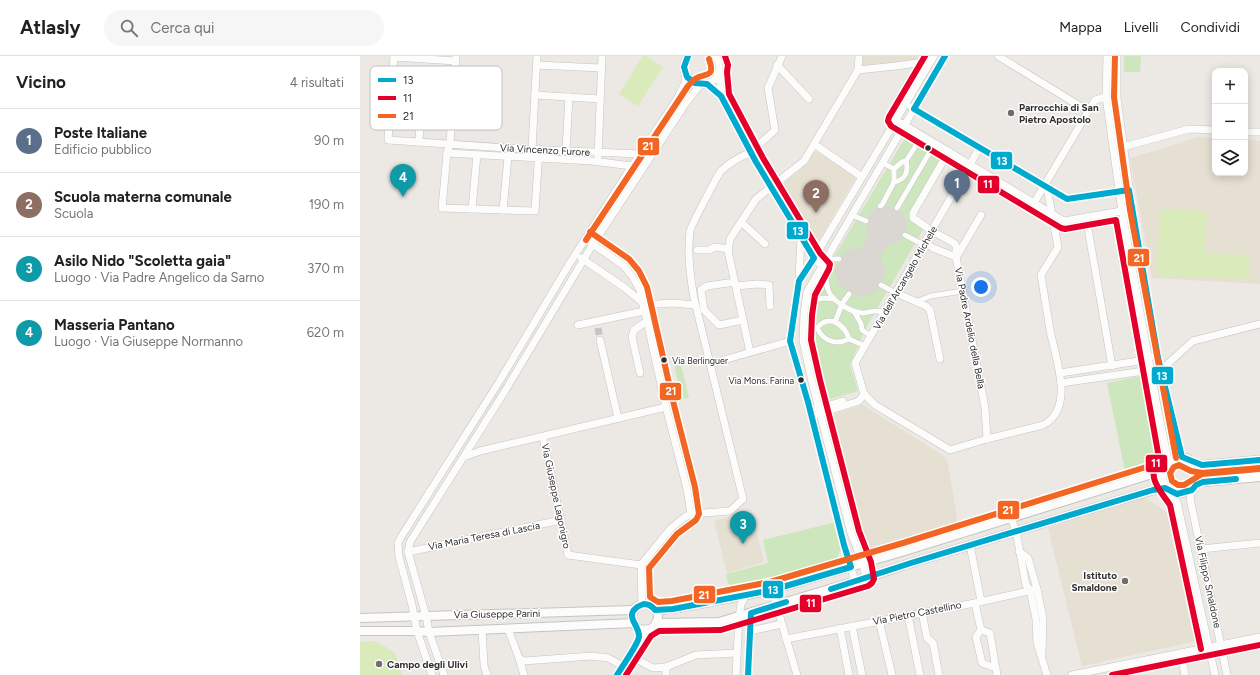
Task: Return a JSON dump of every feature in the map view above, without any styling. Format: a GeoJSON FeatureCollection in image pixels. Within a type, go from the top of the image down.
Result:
{"type":"FeatureCollection","features":[{"type":"Feature","properties":{"kind":"street"},"geometry":{"type":"LineString","coordinates":[[451,130],[450,144],[447,153],[442,208],[535,211],[538,158],[535,149],[537,56]]}},
{"type":"Feature","properties":{"kind":"street"},"geometry":{"type":"LineString","coordinates":[[598,161],[602,56]]}},
{"type":"Feature","properties":{"kind":"street"},"geometry":{"type":"LineString","coordinates":[[432,675],[417,631],[412,605],[399,557],[398,543],[499,382],[585,239],[677,99],[685,83],[686,75],[684,66],[688,56]]}},
{"type":"Feature","properties":{"kind":"street"},"geometry":{"type":"LineString","coordinates":[[716,56],[719,63],[721,96],[756,162]]}},
{"type":"Feature","properties":{"kind":"street"},"geometry":{"type":"LineString","coordinates":[[751,152],[775,130],[768,88],[782,56]]}},
{"type":"Feature","properties":{"kind":"street"},"geometry":{"type":"LineString","coordinates":[[750,352],[729,249],[730,239],[756,199],[804,161],[858,70],[859,56]]}},
{"type":"Feature","properties":{"kind":"street"},"geometry":{"type":"LineString","coordinates":[[866,578],[863,564],[851,533],[819,411],[803,341],[805,301],[807,292],[945,56]]}},
{"type":"Feature","properties":{"kind":"street"},"geometry":{"type":"LineString","coordinates":[[998,56],[1088,111]]}},
{"type":"Feature","properties":{"kind":"street"},"geometry":{"type":"LineString","coordinates":[[1107,56],[1106,97],[1122,211],[1168,460]]}},
{"type":"Feature","properties":{"kind":"street"},"geometry":{"type":"LineString","coordinates":[[1117,56],[1117,98],[1132,209],[1158,356],[1182,457]]}},
{"type":"Feature","properties":{"kind":"street"},"geometry":{"type":"LineString","coordinates":[[394,57],[456,58]]}},
{"type":"Feature","properties":{"kind":"street"},"geometry":{"type":"LineString","coordinates":[[858,70],[933,58]]}},
{"type":"Feature","properties":{"kind":"street"},"geometry":{"type":"LineString","coordinates":[[799,281],[933,58]]}},
{"type":"Feature","properties":{"kind":"street"},"geometry":{"type":"LineString","coordinates":[[536,65],[602,68]]}},
{"type":"Feature","properties":{"kind":"street"},"geometry":{"type":"LineString","coordinates":[[777,66],[808,99]]}},
{"type":"Feature","properties":{"kind":"street"},"geometry":{"type":"LineString","coordinates":[[444,675],[429,632],[408,552],[410,542],[508,386],[593,244],[686,103],[703,84],[715,79],[719,72]]}},
{"type":"Feature","properties":{"kind":"street"},"geometry":{"type":"LineString","coordinates":[[686,75],[694,83],[703,84],[721,96]]}},
{"type":"Feature","properties":{"kind":"street"},"geometry":{"type":"LineString","coordinates":[[535,95],[600,99]]}},
{"type":"Feature","properties":{"kind":"street"},"geometry":{"type":"LineString","coordinates":[[566,150],[569,97]]}},
{"type":"Feature","properties":{"kind":"street"},"geometry":{"type":"LineString","coordinates":[[1034,203],[1046,187],[1095,100],[1106,97]]}},
{"type":"Feature","properties":{"kind":"street"},"geometry":{"type":"LineString","coordinates":[[905,104],[1068,199],[1129,190]]}},
{"type":"Feature","properties":{"kind":"street"},"geometry":{"type":"LineString","coordinates":[[896,120],[1064,221],[1132,209]]}},
{"type":"Feature","properties":{"kind":"street"},"geometry":{"type":"LineString","coordinates":[[1123,147],[1189,129],[1212,130]]}},
{"type":"Feature","properties":{"kind":"street","name":"Via Vincenzo Furore"},"geometry":{"type":"LineString","coordinates":[[389,130],[388,140],[598,153],[640,154]]}},
{"type":"Feature","properties":{"kind":"street"},"geometry":{"type":"LineString","coordinates":[[419,142],[420,130]]}},
{"type":"Feature","properties":{"kind":"street"},"geometry":{"type":"LineString","coordinates":[[1248,132],[1260,132]]}},
{"type":"Feature","properties":{"kind":"street"},"geometry":{"type":"LineString","coordinates":[[880,206],[882,205],[894,182],[894,169],[902,162],[906,162],[922,136]]}},
{"type":"Feature","properties":{"kind":"street"},"geometry":{"type":"LineString","coordinates":[[897,208],[935,143]]}},
{"type":"Feature","properties":{"kind":"street"},"geometry":{"type":"LineString","coordinates":[[814,144],[862,177]]}},
{"type":"Feature","properties":{"kind":"street","name":"Via dell'Arcangelo Michele"},"geometry":{"type":"LineString","coordinates":[[864,394],[855,363],[980,147]]}},
{"type":"Feature","properties":{"kind":"street"},"geometry":{"type":"LineString","coordinates":[[932,230],[913,218],[913,213],[948,152]]}},
{"type":"Feature","properties":{"kind":"street","name":"Via Vincenzo Furore"},"geometry":{"type":"LineString","coordinates":[[447,153],[598,161],[632,166]]}},
{"type":"Feature","properties":{"kind":"street"},"geometry":{"type":"LineString","coordinates":[[642,604],[640,565],[671,528],[691,514],[730,511],[743,499],[688,270],[690,229],[721,172],[739,158],[749,153],[772,187],[814,258],[827,272],[829,292],[834,299],[854,311],[862,313],[878,310],[884,312]]}},
{"type":"Feature","properties":{"kind":"street"},"geometry":{"type":"LineString","coordinates":[[472,209],[477,155]]}},
{"type":"Feature","properties":{"kind":"street"},"geometry":{"type":"LineString","coordinates":[[503,210],[508,157]]}},
{"type":"Feature","properties":{"kind":"street"},"geometry":{"type":"LineString","coordinates":[[894,182],[899,181],[906,175],[908,169],[906,162]]}},
{"type":"Feature","properties":{"kind":"street"},"geometry":{"type":"LineString","coordinates":[[883,163],[894,169]]}},
{"type":"Feature","properties":{"kind":"street"},"geometry":{"type":"LineString","coordinates":[[906,175],[914,179]]}},
{"type":"Feature","properties":{"kind":"street"},"geometry":{"type":"LineString","coordinates":[[811,414],[858,401],[864,394],[874,405],[950,450],[1043,425],[1049,422],[1057,414],[1061,383],[1060,372],[1050,331],[1041,275],[1058,247],[1053,215],[1046,187]]}},
{"type":"Feature","properties":{"kind":"street"},"geometry":{"type":"LineString","coordinates":[[852,215],[866,221]]}},
{"type":"Feature","properties":{"kind":"street"},"geometry":{"type":"LineString","coordinates":[[905,235],[956,258],[981,215]]}},
{"type":"Feature","properties":{"kind":"street"},"geometry":{"type":"LineString","coordinates":[[1086,217],[1109,366],[1109,377]]}},
{"type":"Feature","properties":{"kind":"street"},"geometry":{"type":"LineString","coordinates":[[741,222],[765,244]]}},
{"type":"Feature","properties":{"kind":"street","name":"Via Padre Ardelio della Bella"},"geometry":{"type":"LineString","coordinates":[[932,230],[954,243],[956,246],[956,258],[985,408],[987,439]]}},
{"type":"Feature","properties":{"kind":"street"},"geometry":{"type":"LineString","coordinates":[[801,236],[799,281],[790,342],[811,414],[844,545],[855,581]]}},
{"type":"Feature","properties":{"kind":"street"},"geometry":{"type":"LineString","coordinates":[[585,239],[622,265],[632,276],[640,290],[666,407],[687,489],[691,514]]}},
{"type":"Feature","properties":{"kind":"street"},"geometry":{"type":"LineString","coordinates":[[698,250],[715,248],[729,249]]}},
{"type":"Feature","properties":{"kind":"street"},"geometry":{"type":"LineString","coordinates":[[576,254],[625,288],[643,306]]}},
{"type":"Feature","properties":{"kind":"street"},"geometry":{"type":"LineString","coordinates":[[828,256],[839,259]]}},
{"type":"Feature","properties":{"kind":"street"},"geometry":{"type":"LineString","coordinates":[[743,320],[719,325],[704,310],[701,290],[707,286],[736,284],[769,285],[770,306]]}},
{"type":"Feature","properties":{"kind":"street"},"geometry":{"type":"LineString","coordinates":[[881,285],[926,306],[930,310],[940,359]]}},
{"type":"Feature","properties":{"kind":"street"},"geometry":{"type":"LineString","coordinates":[[916,302],[931,296],[963,290]]}},
{"type":"Feature","properties":{"kind":"street"},"geometry":{"type":"LineString","coordinates":[[835,322],[842,304],[849,294]]}},
{"type":"Feature","properties":{"kind":"street"},"geometry":{"type":"LineString","coordinates":[[805,301],[824,298],[834,299]]}},
{"type":"Feature","properties":{"kind":"street"},"geometry":{"type":"LineString","coordinates":[[578,325],[597,325],[643,306],[672,303],[696,305]]}},
{"type":"Feature","properties":{"kind":"street"},"geometry":{"type":"LineString","coordinates":[[854,311],[861,324],[862,330],[871,336]]}},
{"type":"Feature","properties":{"kind":"street"},"geometry":{"type":"LineString","coordinates":[[640,373],[632,337],[634,330],[647,321]]}},
{"type":"Feature","properties":{"kind":"street"},"geometry":{"type":"LineString","coordinates":[[817,328],[824,322],[835,322],[847,331],[849,339]]}},
{"type":"Feature","properties":{"kind":"street"},"geometry":{"type":"LineString","coordinates":[[1061,383],[1151,370],[1161,370],[1193,341],[1260,324]]}},
{"type":"Feature","properties":{"kind":"street"},"geometry":{"type":"LineString","coordinates":[[804,325],[817,328]]}},
{"type":"Feature","properties":{"kind":"street"},"geometry":{"type":"LineString","coordinates":[[817,328],[820,334],[830,341],[837,343],[844,342],[849,339]]}},
{"type":"Feature","properties":{"kind":"street"},"geometry":{"type":"LineString","coordinates":[[849,339],[865,346]]}},
{"type":"Feature","properties":{"kind":"street"},"geometry":{"type":"LineString","coordinates":[[600,340],[618,418]]}},
{"type":"Feature","properties":{"kind":"street"},"geometry":{"type":"LineString","coordinates":[[710,364],[790,342]]}},
{"type":"Feature","properties":{"kind":"street"},"geometry":{"type":"LineString","coordinates":[[1060,372],[1109,366],[1158,356]]}},
{"type":"Feature","properties":{"kind":"street"},"geometry":{"type":"LineString","coordinates":[[463,458],[480,451],[666,407]]}},
{"type":"Feature","properties":{"kind":"street","name":"Via Giuseppe Lagonigro"},"geometry":{"type":"LineString","coordinates":[[543,437],[568,555],[640,565]]}},
{"type":"Feature","properties":{"kind":"street"},"geometry":{"type":"LineString","coordinates":[[475,438],[477,447],[480,451]]}},
{"type":"Feature","properties":{"kind":"street"},"geometry":{"type":"LineString","coordinates":[[1168,490],[1162,480],[1162,470],[1168,460],[1175,457],[1189,459],[1194,463],[1202,465],[1260,460]]}},
{"type":"Feature","properties":{"kind":"street"},"geometry":{"type":"LineString","coordinates":[[1194,463],[1198,471],[1198,478],[1194,487]]}},
{"type":"Feature","properties":{"kind":"street"},"geometry":{"type":"LineString","coordinates":[[655,610],[673,609],[772,590],[863,564],[1162,470]]}},
{"type":"Feature","properties":{"kind":"street"},"geometry":{"type":"LineString","coordinates":[[656,623],[719,622],[1153,490],[1161,488],[1177,494],[1184,493],[1203,482],[1260,477]]}},
{"type":"Feature","properties":{"kind":"street","name":"Via Filippo Smaldone"},"geometry":{"type":"LineString","coordinates":[[1194,487],[1190,498],[1227,675]]}},
{"type":"Feature","properties":{"kind":"street","name":"Via Filippo Smaldone"},"geometry":{"type":"LineString","coordinates":[[1168,490],[1177,502],[1215,675]]}},
{"type":"Feature","properties":{"kind":"street"},"geometry":{"type":"LineString","coordinates":[[1011,518],[1016,531],[1026,585],[1030,590],[1036,619],[1037,643],[1047,675]]}},
{"type":"Feature","properties":{"kind":"street","name":"Via Maria Teresa di Lascia"},"geometry":{"type":"LineString","coordinates":[[408,552],[561,520]]}},
{"type":"Feature","properties":{"kind":"street"},"geometry":{"type":"LineString","coordinates":[[1201,549],[1260,543]]}},
{"type":"Feature","properties":{"kind":"street"},"geometry":{"type":"LineString","coordinates":[[970,545],[981,630],[976,637],[982,663],[997,671]]}},
{"type":"Feature","properties":{"kind":"street"},"geometry":{"type":"LineString","coordinates":[[1019,551],[1028,558],[1038,589],[1044,618],[1042,656]]}},
{"type":"Feature","properties":{"kind":"street","name":"Via Pietro Castellino"},"geometry":{"type":"LineString","coordinates":[[786,639],[1038,589]]}},
{"type":"Feature","properties":{"kind":"street"},"geometry":{"type":"LineString","coordinates":[[772,590],[796,675]]}},
{"type":"Feature","properties":{"kind":"street"},"geometry":{"type":"LineString","coordinates":[[736,675],[739,617],[741,604],[746,595]]}},
{"type":"Feature","properties":{"kind":"street"},"geometry":{"type":"LineString","coordinates":[[618,675],[646,629],[652,627],[656,623],[657,617],[655,610],[649,605],[642,604],[634,610],[632,616],[640,638]]}},
{"type":"Feature","properties":{"kind":"street","name":"Via Giuseppe Parini"},"geometry":{"type":"LineString","coordinates":[[360,618],[634,610]]}},
{"type":"Feature","properties":{"kind":"street"},"geometry":{"type":"LineString","coordinates":[[922,612],[927,638],[933,642],[939,675]]}},
{"type":"Feature","properties":{"kind":"street"},"geometry":{"type":"LineString","coordinates":[[748,675],[751,613]]}},
{"type":"Feature","properties":{"kind":"street"},"geometry":{"type":"LineString","coordinates":[[908,615],[920,675]]}},
{"type":"Feature","properties":{"kind":"street"},"geometry":{"type":"LineString","coordinates":[[880,620],[892,675]]}},
{"type":"Feature","properties":{"kind":"street"},"geometry":{"type":"LineString","coordinates":[[750,630],[782,624]]}},
{"type":"Feature","properties":{"kind":"street"},"geometry":{"type":"LineString","coordinates":[[635,625],[646,629]]}},
{"type":"Feature","properties":{"kind":"street","name":"Via Giuseppe Parini"},"geometry":{"type":"LineString","coordinates":[[360,631],[429,632],[635,625]]}},
{"type":"Feature","properties":{"kind":"street"},"geometry":{"type":"LineString","coordinates":[[852,626],[862,675]]}},
{"type":"Feature","properties":{"kind":"street"},"geometry":{"type":"LineString","coordinates":[[840,628],[849,675]]}},
{"type":"Feature","properties":{"kind":"street"},"geometry":{"type":"LineString","coordinates":[[508,629],[524,675]]}},
{"type":"Feature","properties":{"kind":"street"},"geometry":{"type":"LineString","coordinates":[[482,630],[486,675]]}},
{"type":"Feature","properties":{"kind":"street"},"geometry":{"type":"LineString","coordinates":[[981,630],[990,633],[997,671]]}},
{"type":"Feature","properties":{"kind":"street"},"geometry":{"type":"LineString","coordinates":[[1072,675],[1260,638]]}},
{"type":"Feature","properties":{"kind":"street"},"geometry":{"type":"LineString","coordinates":[[629,655],[653,668],[666,667],[696,655],[737,653]]}},
{"type":"Feature","properties":{"kind":"street"},"geometry":{"type":"LineString","coordinates":[[1182,653],[1185,675]]}},
{"type":"Feature","properties":{"kind":"street"},"geometry":{"type":"LineString","coordinates":[[519,658],[524,661],[592,656],[608,658],[623,666]]}},
{"type":"Feature","properties":{"kind":"street"},"geometry":{"type":"LineString","coordinates":[[1132,663],[1135,675]]}},
{"type":"Feature","properties":{"kind":"street"},"geometry":{"type":"LineString","coordinates":[[847,667],[860,664]]}},
{"type":"Feature","properties":{"kind":"street"},"geometry":{"type":"LineString","coordinates":[[666,667],[666,675]]}},
{"type":"Feature","properties":{"kind":"shaded area"},"geometry":{"type":"Polygon","coordinates":[[[863,56],[919,56],[916,61],[862,66],[863,56]]]}},
{"type":"Feature","properties":{"kind":"shaded area"},"geometry":{"type":"Polygon","coordinates":[[[1199,137],[1212,138],[1212,176],[1248,176],[1248,140],[1260,141],[1260,284],[1152,278],[1130,158],[1199,137]]]}},
{"type":"Feature","properties":{"kind":"shaded area"},"geometry":{"type":"Polygon","coordinates":[[[814,152],[818,152],[856,177],[819,240],[815,241],[780,186],[806,165],[814,152]]]}},
{"type":"Feature","properties":{"kind":"shaded area"},"geometry":{"type":"Polygon","coordinates":[[[886,205],[897,208],[903,213],[907,227],[905,235],[897,243],[886,246],[880,257],[885,270],[879,288],[874,293],[862,297],[849,294],[839,285],[835,272],[836,265],[839,259],[847,251],[863,247],[869,236],[866,226],[869,214],[874,209],[886,205]]]}},
{"type":"Feature","properties":{"kind":"shaded area"},"geometry":{"type":"Polygon","coordinates":[[[863,405],[947,458],[958,524],[862,554],[825,417],[863,405]]]}},
{"type":"Feature","properties":{"kind":"shaded area","name":"Istituto Smaldone"},"geometry":{"type":"Polygon","coordinates":[[[1144,497],[1174,517],[1200,634],[1197,641],[1082,666],[1048,528],[1144,497]]]}},
{"type":"Feature","properties":{"kind":"shaded area"},"geometry":{"type":"Polygon","coordinates":[[[751,511],[764,562],[727,573],[714,521],[751,511]]]}},
{"type":"Feature","properties":{"kind":"green space"},"geometry":{"type":"Polygon","coordinates":[[[643,56],[646,56],[663,67],[638,106],[619,94],[643,56]]]}},
{"type":"Feature","properties":{"kind":"green space"},"geometry":{"type":"Polygon","coordinates":[[[1124,56],[1141,56],[1140,72],[1124,72],[1124,56]]]}},
{"type":"Feature","properties":{"kind":"green space"},"geometry":{"type":"Polygon","coordinates":[[[908,133],[945,155],[908,215],[924,228],[866,328],[850,365],[858,391],[821,402],[809,334],[814,290],[908,133]]]}},
{"type":"Feature","properties":{"kind":"green space"},"geometry":{"type":"Polygon","coordinates":[[[1160,209],[1207,211],[1205,253],[1250,255],[1249,279],[1157,276],[1160,209]]]}},
{"type":"Feature","properties":{"kind":"green space"},"geometry":{"type":"Polygon","coordinates":[[[680,360],[689,398],[682,399],[673,361],[680,360]]]}},
{"type":"Feature","properties":{"kind":"green space"},"geometry":{"type":"Polygon","coordinates":[[[1140,376],[1151,387],[1162,457],[1156,466],[1126,476],[1107,383],[1140,376]]]}},
{"type":"Feature","properties":{"kind":"green space"},"geometry":{"type":"Polygon","coordinates":[[[836,522],[842,547],[835,561],[734,591],[727,581],[726,574],[768,563],[763,540],[836,522]]]}},
{"type":"Feature","properties":{"kind":"green space","name":"Campo degli Ulivi"},"geometry":{"type":"Polygon","coordinates":[[[376,641],[395,653],[402,675],[360,675],[360,642],[376,641]]]}},
{"type":"Feature","properties":{"kind":"tunnel"},"geometry":{"type":"LineString","coordinates":[[598,328],[600,340]]}},
{"type":"Feature","properties":{"kind":"transit line","name":"13"},"geometry":{"type":"LineString","coordinates":[[617,675],[633,650],[639,637],[639,633],[632,618],[633,611],[637,607],[647,604],[652,606],[655,610],[673,609],[772,590],[851,567],[844,545],[808,402],[790,341],[799,281],[814,258],[756,162],[721,96],[707,84],[695,83],[687,77],[684,67],[688,56]]}},
{"type":"Feature","properties":{"kind":"transit line","name":"11"},"geometry":{"type":"LineString","coordinates":[[626,675],[651,636],[659,631],[721,630],[868,586],[874,579],[871,562],[859,531],[811,340],[812,315],[815,295],[829,269],[830,264],[820,253],[763,158],[729,94],[727,72],[728,65],[725,56]]}},
{"type":"Feature","properties":{"kind":"transit line","name":"11"},"geometry":{"type":"LineString","coordinates":[[925,56],[889,117],[888,121],[891,126],[1061,228],[1065,229],[1116,220],[1159,458],[1155,465],[1154,477],[1158,488],[1170,505],[1201,649]]}},
{"type":"Feature","properties":{"kind":"transit line","name":"13"},"geometry":{"type":"LineString","coordinates":[[945,56],[914,109],[1067,199],[1129,190],[1158,358],[1182,457],[1202,465],[1260,460]]}},
{"type":"Feature","properties":{"kind":"transit line","name":"21"},"geometry":{"type":"LineString","coordinates":[[1115,56],[1114,97],[1130,210],[1176,458]]}},
{"type":"Feature","properties":{"kind":"transit line","name":"21"},"geometry":{"type":"LineString","coordinates":[[586,240],[688,86],[695,79],[710,72],[711,65],[709,59]]}},
{"type":"Feature","properties":{"kind":"transit line","name":"21"},"geometry":{"type":"LineString","coordinates":[[590,232],[629,259],[639,271],[647,287],[674,405],[695,487],[699,514],[696,520],[677,534],[649,568],[650,597],[658,602],[672,601],[770,582],[903,543],[1159,463]]}},
{"type":"Feature","properties":{"kind":"transit line","name":"21"},"geometry":{"type":"LineString","coordinates":[[1259,469],[1202,474],[1184,485],[1178,485],[1172,481],[1170,473],[1174,467],[1179,465],[1191,471],[1202,473],[1260,468]]}},
{"type":"Feature","properties":{"kind":"transit line","name":"13"},"geometry":{"type":"LineString","coordinates":[[831,589],[911,563],[1153,490],[1165,488],[1177,494],[1192,490],[1196,485],[1203,482],[1236,479]]}},
{"type":"Feature","properties":{"kind":"transit line","name":"13"},"geometry":{"type":"LineString","coordinates":[[748,675],[751,613],[786,602]]}},
{"type":"Feature","properties":{"kind":"transit line","name":"11"},"geometry":{"type":"LineString","coordinates":[[1112,675],[1260,645]]}},
{"type":"Feature","properties":{"kind":"place","name":"Parrocchia di San Pietro Apostolo"},"geometry":{"type":"Point","coordinates":[1011,113]}},
{"type":"Feature","properties":{"kind":"place","name":"Masseria Pantano"},"geometry":{"type":"Point","coordinates":[403,197]}},
{"type":"Feature","properties":{"kind":"place","name":"Poste Italiane"},"geometry":{"type":"Point","coordinates":[957,203]}},
{"type":"Feature","properties":{"kind":"place","name":"Scuola materna comunale"},"geometry":{"type":"Point","coordinates":[816,213]}},
{"type":"Feature","properties":{"kind":"place","name":"Via Berlinguer"},"geometry":{"type":"Point","coordinates":[664,360]}},
{"type":"Feature","properties":{"kind":"place","name":"Via Mons. Farina"},"geometry":{"type":"Point","coordinates":[801,380]}},
{"type":"Feature","properties":{"kind":"place","name":"Asilo Nido \"Scoletta gaia\""},"geometry":{"type":"Point","coordinates":[743,544]}},
{"type":"Feature","properties":{"kind":"place","name":"Istituto Smaldone"},"geometry":{"type":"Point","coordinates":[1125,581]}},
{"type":"Feature","properties":{"kind":"place","name":"Campo degli Ulivi"},"geometry":{"type":"Point","coordinates":[379,664]}}]}
